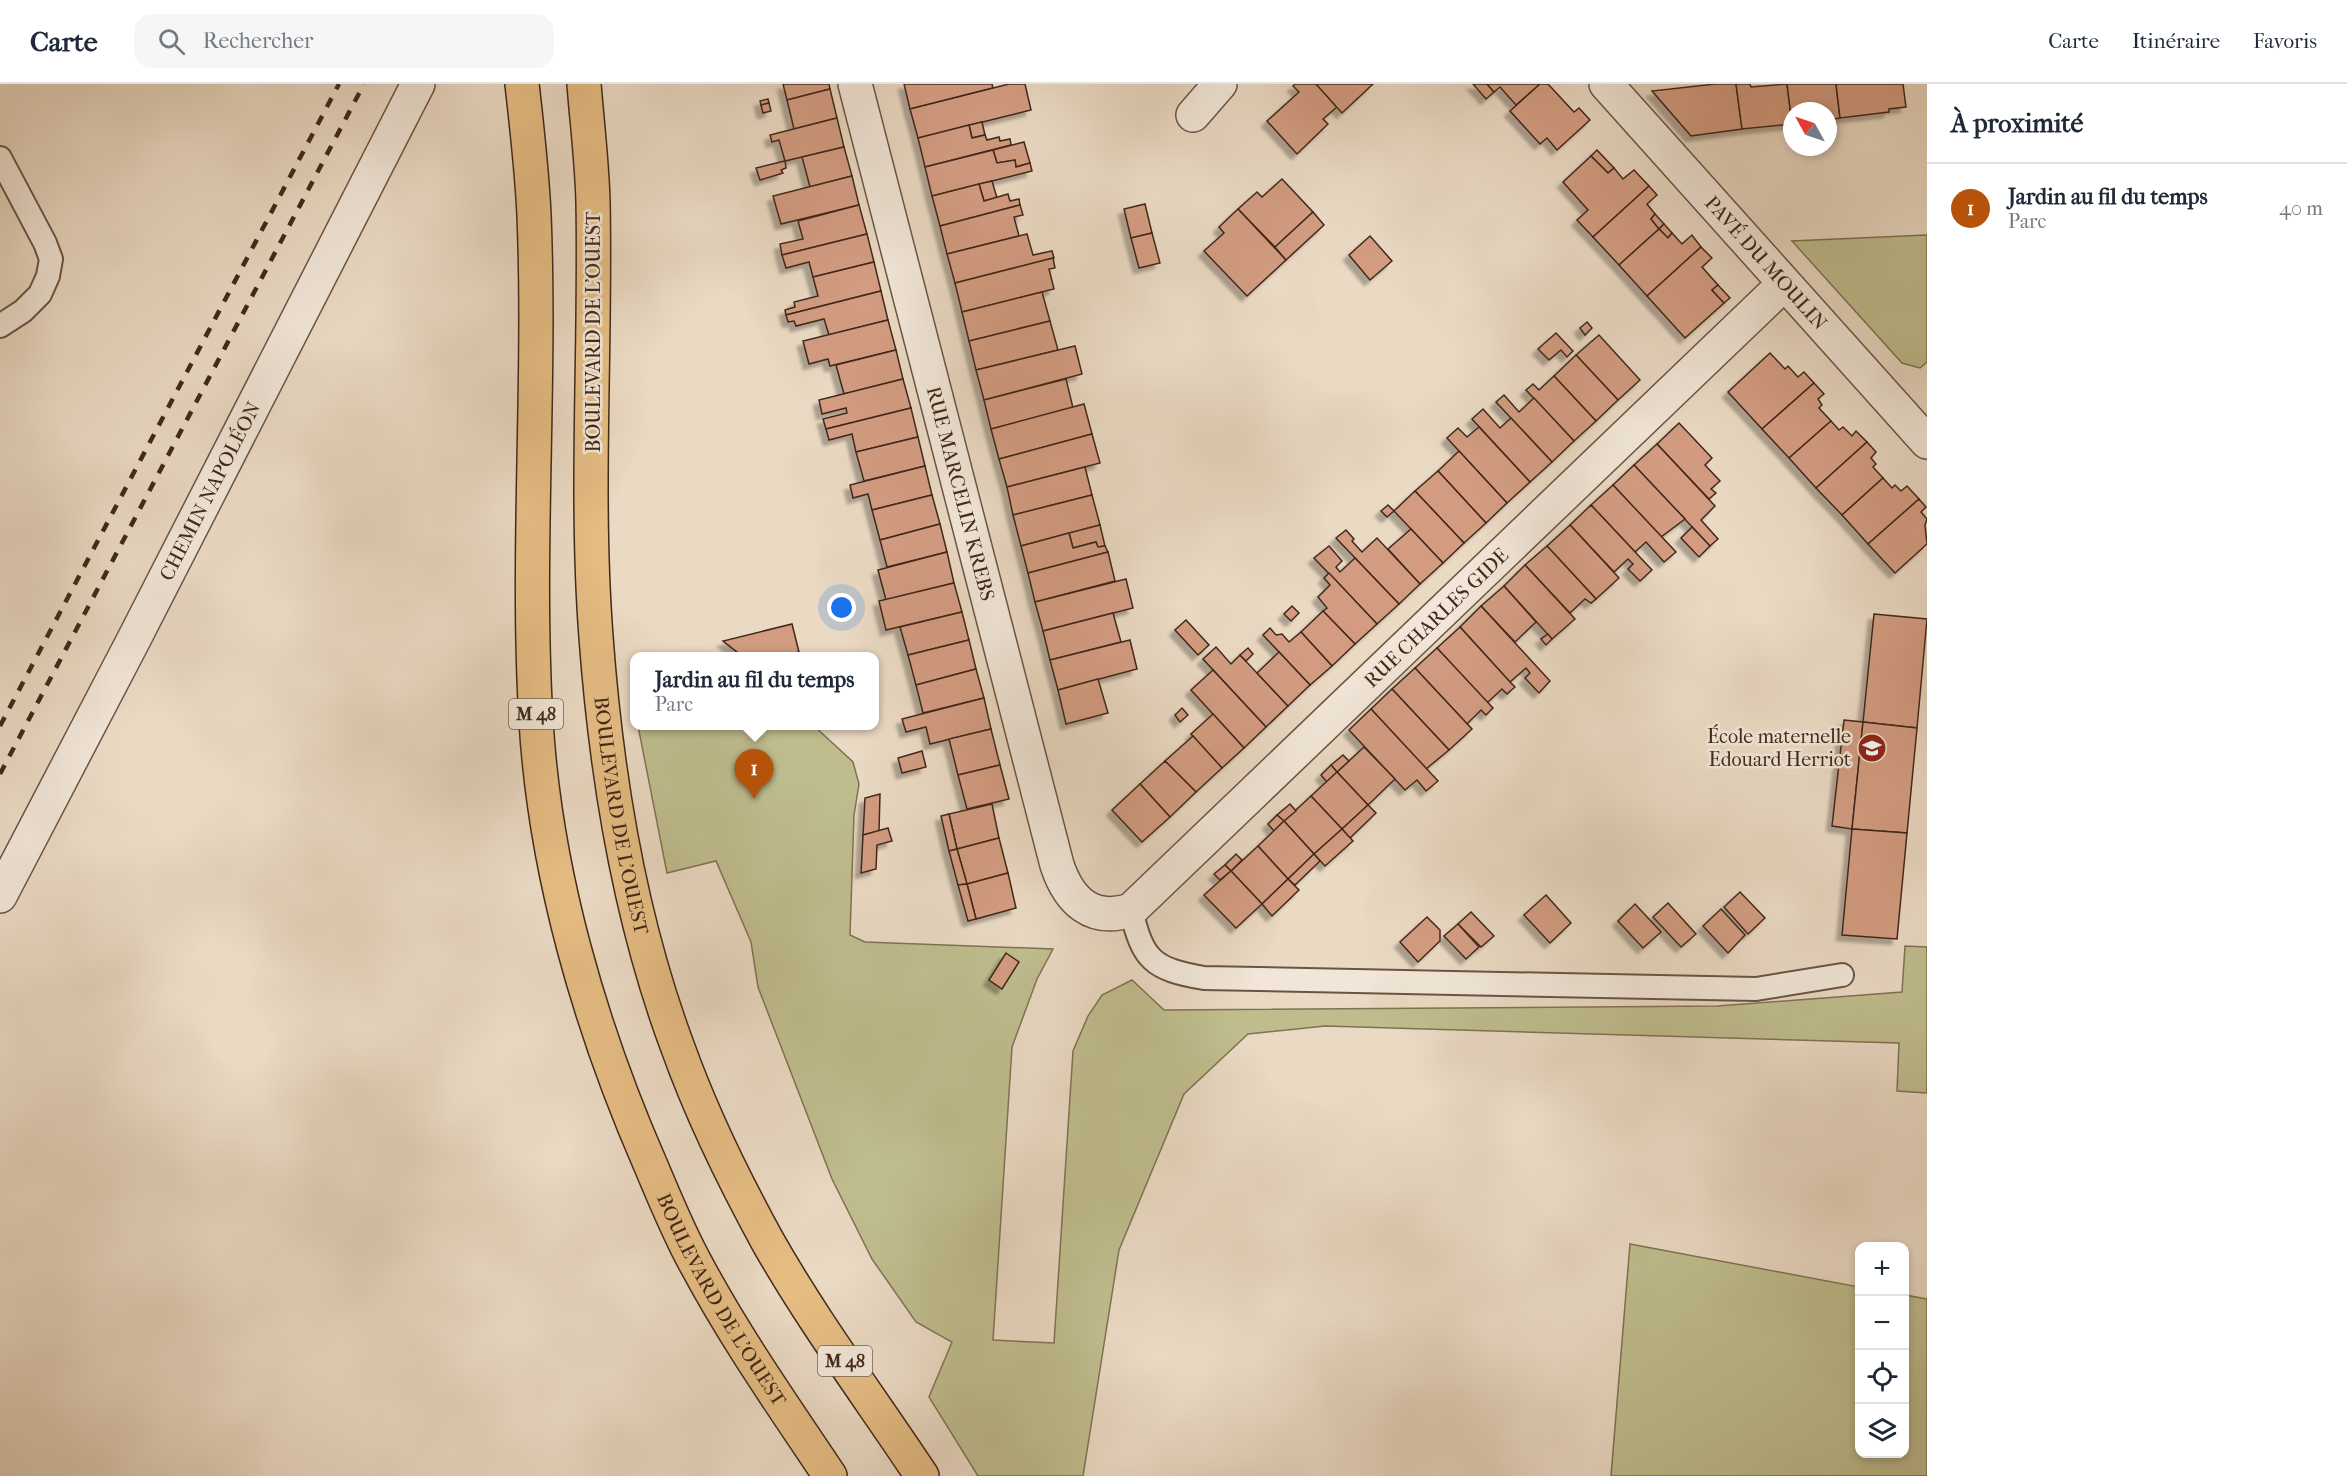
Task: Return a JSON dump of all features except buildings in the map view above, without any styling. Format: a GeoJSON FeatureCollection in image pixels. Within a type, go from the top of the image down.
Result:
{"type":"FeatureCollection","features":[{"type":"Feature","properties":{"kind":"main road","name":"BOULEVARD DE L'OUEST"},"geometry":{"type":"LineString","coordinates":[[522,84],[534,217],[536,723],[550,830],[562,892],[581,972],[611,1068],[668,1207],[722,1310],[830,1476]]}},
{"type":"Feature","properties":{"kind":"main road","name":"BOULEVARD DE L'OUEST"},"geometry":{"type":"LineString","coordinates":[[584,84],[592,201],[593,541],[596,635],[616,814],[651,966],[677,1048],[705,1116],[737,1183],[770,1245],[922,1476]]}},
{"type":"Feature","properties":{"kind":"street","name":"CHEMIN NAPOLÉON"},"geometry":{"type":"LineString","coordinates":[[0,896],[418,84]]}},
{"type":"Feature","properties":{"kind":"street","name":"RUE MARCELIN KREBS"},"geometry":{"type":"LineString","coordinates":[[855,84],[1057,865],[1064,884],[1088,909],[1102,914],[1118,914],[1131,910]]}},
{"type":"Feature","properties":{"kind":"street"},"geometry":{"type":"LineString","coordinates":[[1193,115],[1220,84]]}},
{"type":"Feature","properties":{"kind":"street","name":"PAVÉ DU MOULIN"},"geometry":{"type":"LineString","coordinates":[[1606,84],[1927,442]]}},
{"type":"Feature","properties":{"kind":"street","name":"RUE CHARLES GIDE"},"geometry":{"type":"LineString","coordinates":[[1131,910],[1784,284]]}},
{"type":"Feature","properties":{"kind":"lane"},"geometry":{"type":"LineString","coordinates":[[0,158],[45,243],[51,259],[48,276],[40,294],[23,311],[0,326]]}},
{"type":"Feature","properties":{"kind":"lane"},"geometry":{"type":"LineString","coordinates":[[1131,910],[1138,940],[1146,954],[1157,964],[1175,973],[1204,978],[1756,989],[1842,975]]}},
{"type":"Feature","properties":{"kind":"shaded area"},"geometry":{"type":"Polygon","coordinates":[[[1927,235],[1927,362],[1920,368],[1902,363],[1792,241],[1927,235]]]}},
{"type":"Feature","properties":{"kind":"shaded area"},"geometry":{"type":"Polygon","coordinates":[[[639,730],[818,730],[853,762],[859,784],[854,815],[850,935],[865,942],[1053,949],[1037,979],[1012,1047],[993,1340],[1054,1343],[1073,1051],[1088,1016],[1102,995],[1132,980],[1164,1010],[1717,1006],[1902,992],[1905,946],[1927,947],[1927,1093],[1897,1091],[1899,1043],[1325,1026],[1248,1034],[1184,1094],[1119,1250],[1083,1476],[978,1476],[929,1397],[952,1342],[916,1322],[872,1259],[832,1179],[758,987],[751,942],[716,861],[667,873],[639,730]]]}},
{"type":"Feature","properties":{"kind":"shaded area"},"geometry":{"type":"Polygon","coordinates":[[[1630,1244],[1855,1286],[1855,1458],[1909,1458],[1909,1296],[1927,1299],[1927,1476],[1611,1476],[1630,1244]]]}},
{"type":"Feature","properties":{"kind":"railway"},"geometry":{"type":"LineString","coordinates":[[0,726],[339,84]]}},
{"type":"Feature","properties":{"kind":"railway"},"geometry":{"type":"LineString","coordinates":[[0,774],[364,84]]}},
{"type":"Feature","properties":{"kind":"place","name":"École maternelle Edouard Herriot"},"geometry":{"type":"Point","coordinates":[1872,748]}},
{"type":"Feature","properties":{"kind":"place","name":"Jardin au fil du temps"},"geometry":{"type":"Point","coordinates":[754,799]}}]}
